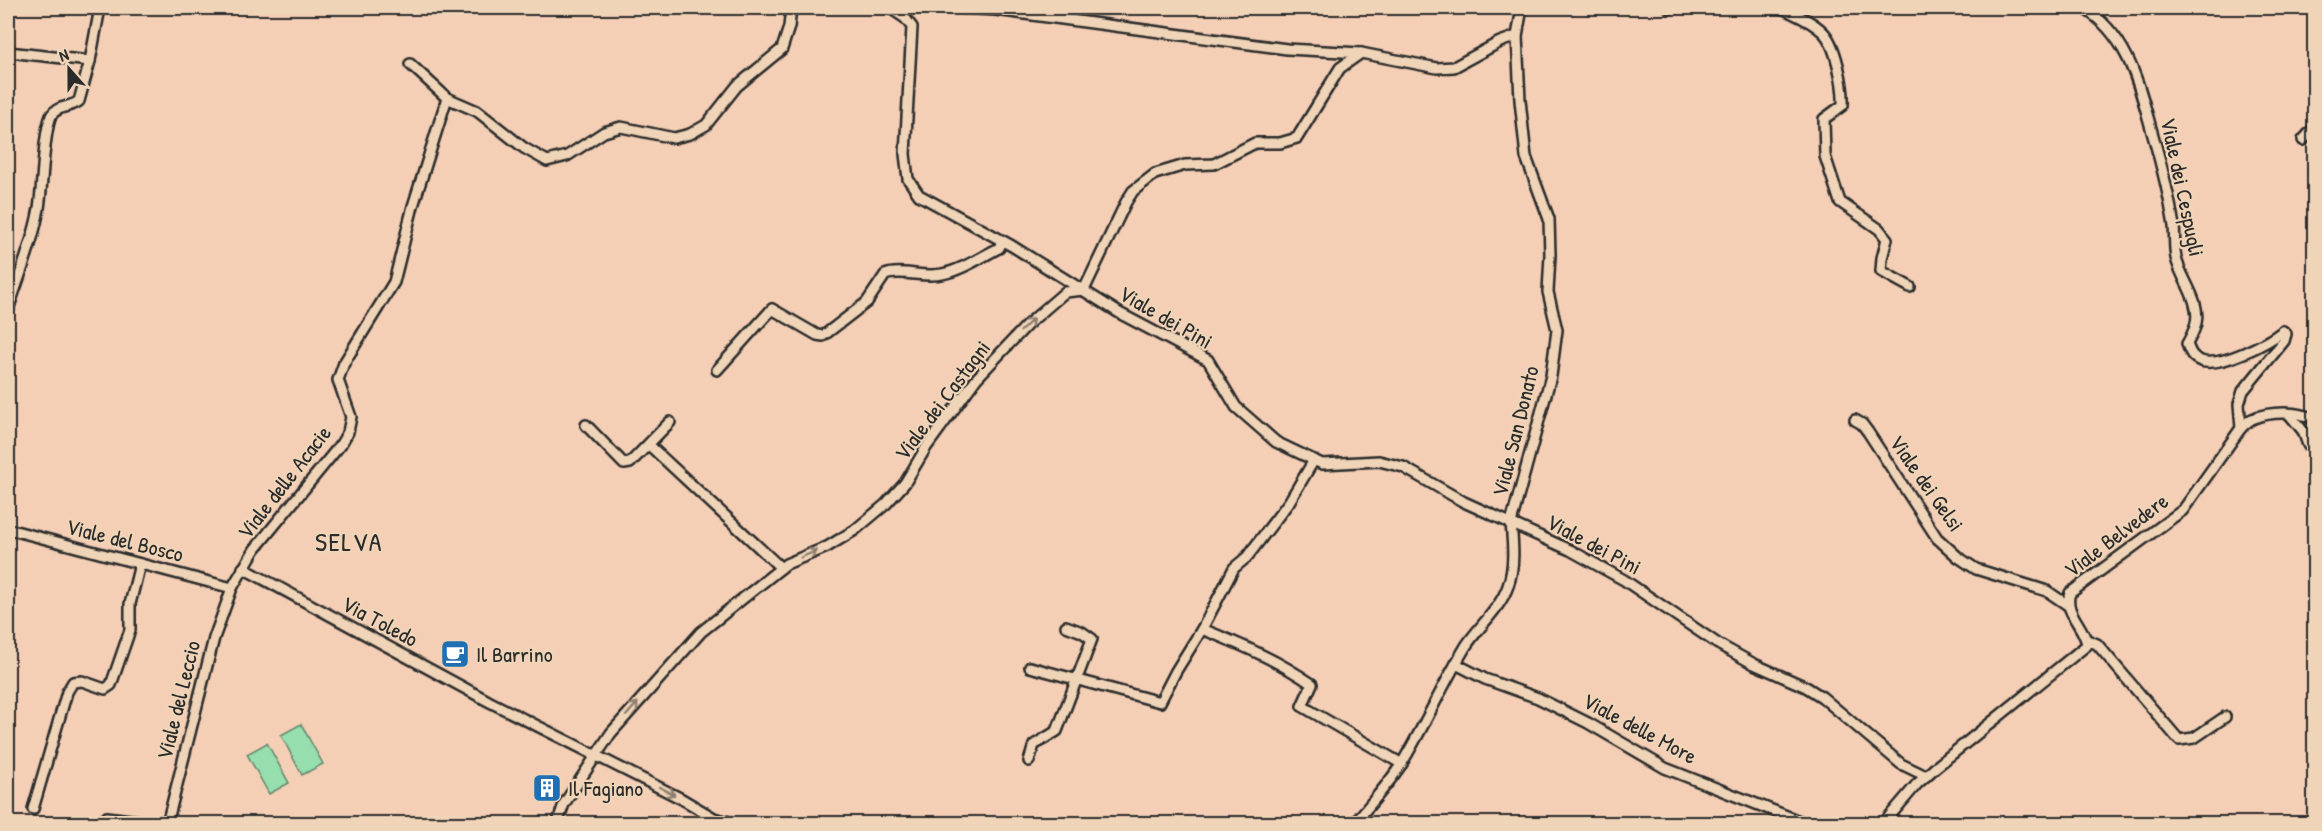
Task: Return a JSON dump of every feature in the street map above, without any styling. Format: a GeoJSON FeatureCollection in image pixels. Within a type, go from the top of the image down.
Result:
{"type":"FeatureCollection","features":[{"type":"Feature","properties":{"kind":"street"},"geometry":{"type":"LineString","coordinates":[[8,310],[39,211],[46,144],[52,115],[59,108],[74,105],[78,101],[90,62],[100,8]]}},
{"type":"Feature","properties":{"kind":"street"},"geometry":{"type":"LineString","coordinates":[[410,64],[447,98],[477,111],[524,148],[547,161],[567,156],[604,132],[621,127],[675,138],[690,134],[706,125],[737,86],[782,50],[789,27],[791,8]]}},
{"type":"Feature","properties":{"kind":"street","name":"Viale dei Pini"},"geometry":{"type":"LineString","coordinates":[[890,8],[905,18],[912,27],[905,154],[908,178],[919,195],[1002,241],[1121,314],[1208,360],[1236,407],[1276,442],[1322,464],[1379,460],[1402,467],[1464,502],[1570,550],[1624,580],[1718,644],[1754,664],[1806,687],[1901,764],[1926,776]]}},
{"type":"Feature","properties":{"kind":"street"},"geometry":{"type":"LineString","coordinates":[[959,8],[995,10],[1287,49],[1360,53],[1437,68],[1454,67],[1500,42],[1518,36]]}},
{"type":"Feature","properties":{"kind":"street","name":"Viale San Donato"},"geometry":{"type":"LineString","coordinates":[[1354,824],[1402,764],[1456,664],[1507,588],[1512,571],[1511,523],[1551,376],[1557,330],[1548,292],[1549,219],[1526,157],[1520,100],[1518,36],[1522,8]]}},
{"type":"Feature","properties":{"kind":"street"},"geometry":{"type":"LineString","coordinates":[[1782,8],[1809,21],[1826,34],[1844,91],[1843,105],[1824,119],[1825,156],[1840,202],[1879,229],[1887,239],[1881,272],[1910,287]]}},
{"type":"Feature","properties":{"kind":"street","name":"Viale dei Cespugli"},"geometry":{"type":"LineString","coordinates":[[2083,8],[2097,16],[2111,30],[2128,56],[2139,84],[2158,153],[2174,226],[2176,259],[2195,307],[2197,322],[2187,344],[2191,355],[2201,361],[2211,362],[2234,356],[2272,339],[2283,331],[2286,334],[2284,341],[2243,391],[2239,404],[2241,428]]}},
{"type":"Feature","properties":{"kind":"street"},"geometry":{"type":"LineString","coordinates":[[8,51],[90,62]]}},
{"type":"Feature","properties":{"kind":"street"},"geometry":{"type":"LineString","coordinates":[[1084,291],[1133,191],[1147,179],[1185,165],[1214,164],[1256,144],[1280,143],[1297,138],[1340,68],[1360,53]]}},
{"type":"Feature","properties":{"kind":"street","name":"Viale delle Acacie"},"geometry":{"type":"LineString","coordinates":[[232,588],[255,549],[341,444],[348,432],[351,417],[338,380],[344,363],[394,282],[413,206],[447,98]]}},
{"type":"Feature","properties":{"kind":"street"},"geometry":{"type":"LineString","coordinates":[[2303,140],[2314,128]]}},
{"type":"Feature","properties":{"kind":"street"},"geometry":{"type":"LineString","coordinates":[[717,370],[772,309],[817,335],[823,336],[867,302],[885,275],[896,273],[928,276],[944,274],[999,248],[1002,241]]}},
{"type":"Feature","properties":{"kind":"street","name":"Viale dei Castagni"},"geometry":{"type":"LineString","coordinates":[[557,824],[564,804],[611,733],[701,632],[782,568],[827,547],[855,530],[886,504],[905,483],[927,446],[976,379],[1028,324],[1065,292],[1084,291]]}},
{"type":"Feature","properties":{"kind":"street","name":"Viale Belvedere"},"geometry":{"type":"LineString","coordinates":[[2087,640],[2069,606],[2067,600],[2070,593],[2183,510],[2241,428],[2252,419],[2272,413],[2307,415],[2314,419]]}},
{"type":"Feature","properties":{"kind":"street"},"geometry":{"type":"LineString","coordinates":[[2289,414],[2303,431],[2308,445]]}},
{"type":"Feature","properties":{"kind":"street","name":"Viale dei Gelsi"},"geometry":{"type":"LineString","coordinates":[[1855,420],[1862,424],[1868,432],[1937,538],[1958,557],[1976,569],[2047,591],[2069,606]]}},
{"type":"Feature","properties":{"kind":"street"},"geometry":{"type":"LineString","coordinates":[[586,425],[624,464],[630,463],[670,422]]}},
{"type":"Feature","properties":{"kind":"street"},"geometry":{"type":"LineString","coordinates":[[649,445],[782,568]]}},
{"type":"Feature","properties":{"kind":"street"},"geometry":{"type":"LineString","coordinates":[[1030,667],[1160,702],[1234,568],[1247,557],[1289,502],[1314,460]]}},
{"type":"Feature","properties":{"kind":"street","name":"Viale del Bosco"},"geometry":{"type":"LineString","coordinates":[[8,529],[232,588]]}},
{"type":"Feature","properties":{"kind":"street"},"geometry":{"type":"LineString","coordinates":[[33,809],[67,692],[73,682],[82,681],[105,688],[111,685],[130,630],[130,604],[140,564]]}},
{"type":"Feature","properties":{"kind":"street","name":"Via Toledo"},"geometry":{"type":"LineString","coordinates":[[243,568],[490,702],[714,818],[737,824]]}},
{"type":"Feature","properties":{"kind":"street","name":"Viale del Leccio"},"geometry":{"type":"LineString","coordinates":[[167,824],[210,649],[232,588]]}},
{"type":"Feature","properties":{"kind":"street"},"geometry":{"type":"LineString","coordinates":[[1029,761],[1034,745],[1057,731],[1092,639],[1066,626]]}},
{"type":"Feature","properties":{"kind":"street"},"geometry":{"type":"LineString","coordinates":[[1202,629],[1259,652],[1293,671],[1312,684],[1302,706],[1402,764]]}},
{"type":"Feature","properties":{"kind":"street"},"geometry":{"type":"LineString","coordinates":[[1883,824],[1926,776],[2087,645],[2087,640],[2097,644],[2179,740],[2194,738],[2225,717]]}},
{"type":"Feature","properties":{"kind":"street","name":"Viale delle More"},"geometry":{"type":"LineString","coordinates":[[1456,664],[1485,679],[1538,698],[1588,723],[1665,768],[1807,824]]}},
{"type":"Feature","properties":{"kind":"street"},"geometry":{"type":"LineString","coordinates":[[107,817],[162,824]]}},
{"type":"Feature","properties":{"kind":"green space"},"geometry":{"type":"Polygon","coordinates":[[[301,724],[323,764],[302,775],[281,735],[301,724]]]}},
{"type":"Feature","properties":{"kind":"green space"},"geometry":{"type":"Polygon","coordinates":[[[267,743],[289,783],[269,794],[247,754],[267,743]]]}},
{"type":"Feature","properties":{"kind":"place","name":"Il Barrino"},"geometry":{"type":"Point","coordinates":[455,654]}},
{"type":"Feature","properties":{"kind":"place","name":"Il Fagiano"},"geometry":{"type":"Point","coordinates":[547,788]}},
{"type":"Feature","properties":{"kind":"district","name":"SELVA"},"geometry":{"type":"Point","coordinates":[349,542]}}]}
